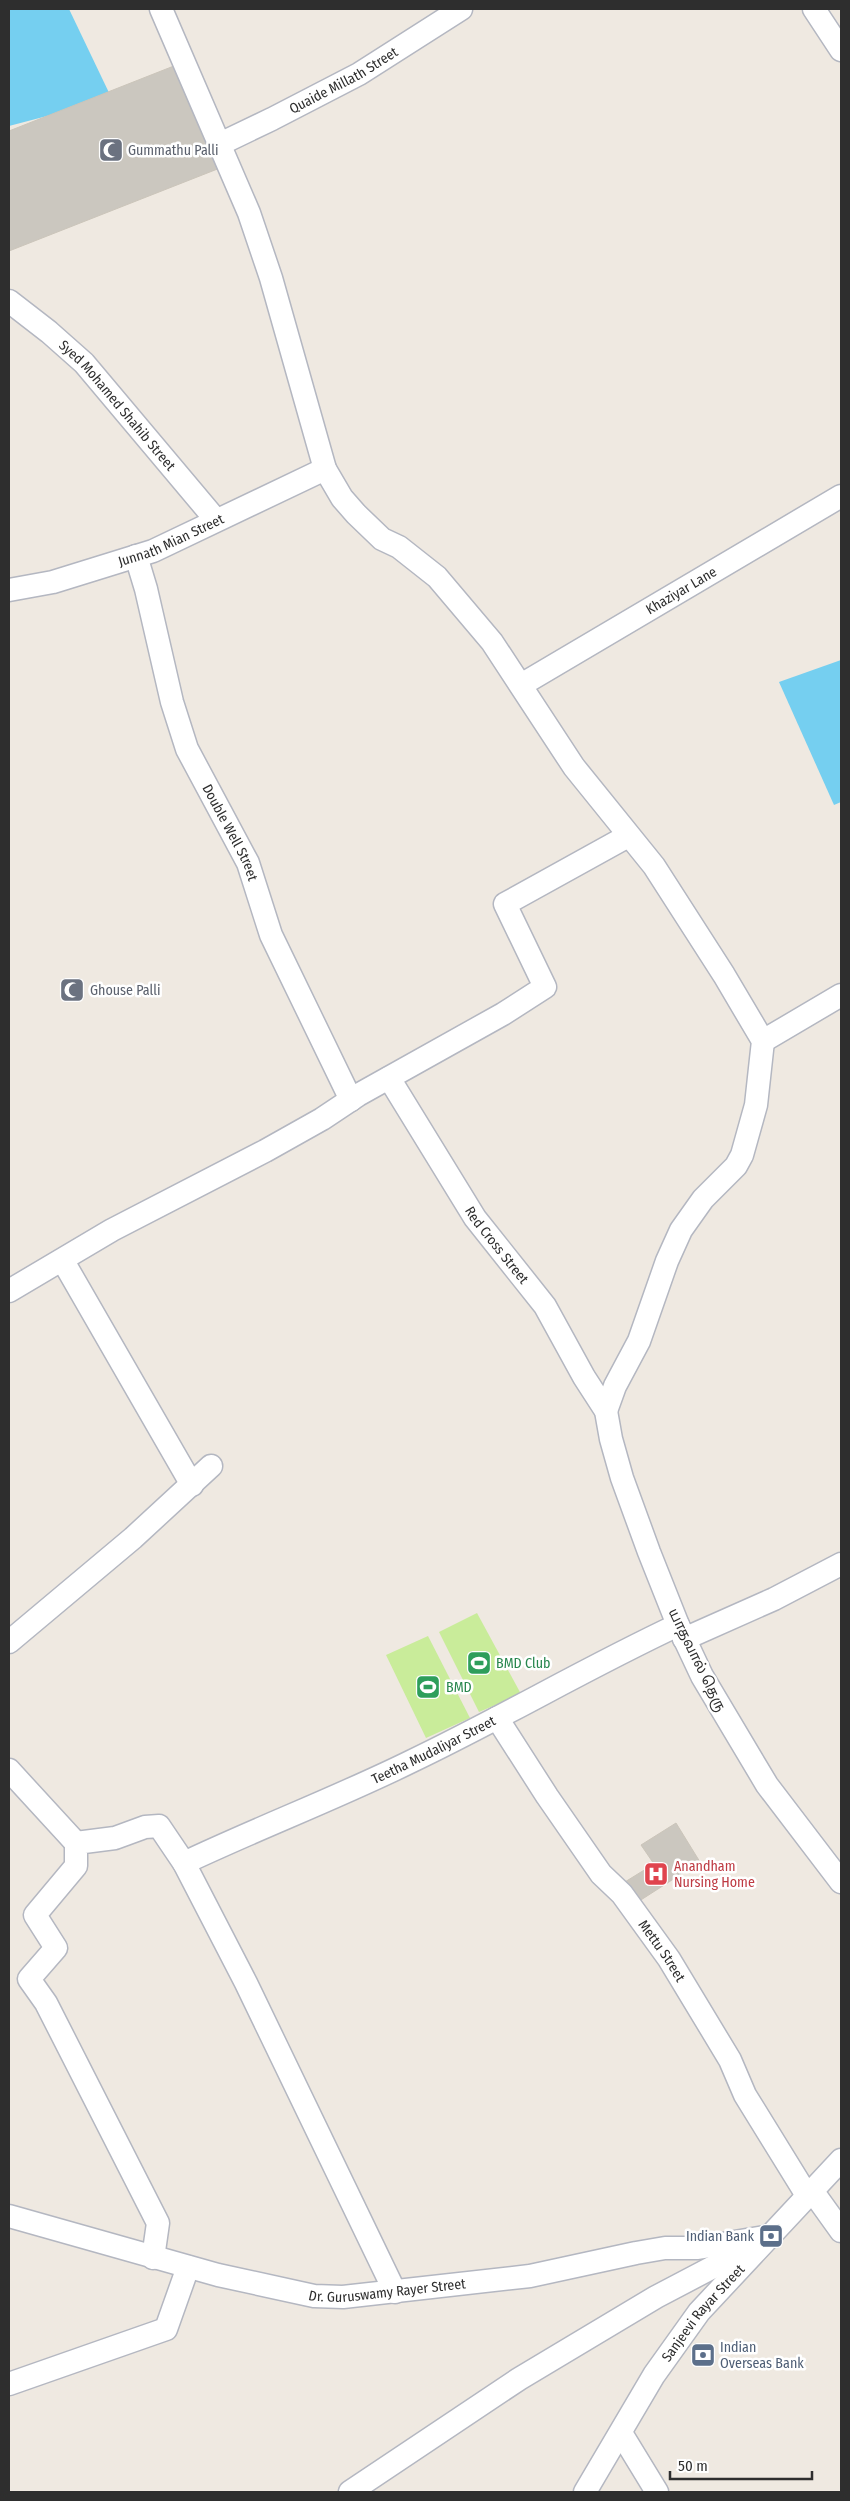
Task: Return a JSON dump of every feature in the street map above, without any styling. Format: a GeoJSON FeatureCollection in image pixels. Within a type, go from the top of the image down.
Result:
{"type":"FeatureCollection","features":[{"type":"Feature","properties":{"kind":"street"},"geometry":{"type":"LineString","coordinates":[[161,9],[249,213],[271,278],[324,468],[342,498],[356,514],[382,539],[399,547],[431,572],[492,642],[574,767],[654,866],[719,967],[763,1041],[756,1105],[749,1136],[742,1155],[736,1166],[703,1199],[681,1230],[667,1261],[639,1341],[615,1386],[606,1411]]}},
{"type":"Feature","properties":{"kind":"street","name":"Quaide Millath Street"},"geometry":{"type":"LineString","coordinates":[[219,141],[272,119],[358,74],[461,9]]}},
{"type":"Feature","properties":{"kind":"street"},"geometry":{"type":"LineString","coordinates":[[814,9],[841,50]]}},
{"type":"Feature","properties":{"kind":"street","name":"Syed Mohamed Shahib Street"},"geometry":{"type":"LineString","coordinates":[[9,301],[49,332],[84,364],[216,520]]}},
{"type":"Feature","properties":{"kind":"street","name":"Junnath Mian Street"},"geometry":{"type":"LineString","coordinates":[[9,590],[53,582],[136,556],[324,468]]}},
{"type":"Feature","properties":{"kind":"street","name":"Khaziyar Lane"},"geometry":{"type":"LineString","coordinates":[[521,685],[841,496]]}},
{"type":"Feature","properties":{"kind":"street","name":"Double Well Street"},"geometry":{"type":"LineString","coordinates":[[136,556],[151,606],[172,702],[187,749],[244,854],[271,936],[351,1100]]}},
{"type":"Feature","properties":{"kind":"street"},"geometry":{"type":"LineString","coordinates":[[9,1292],[112,1230],[265,1151],[503,1014],[545,987],[505,904],[628,836]]}},
{"type":"Feature","properties":{"kind":"street"},"geometry":{"type":"LineString","coordinates":[[763,1041],[841,995]]}},
{"type":"Feature","properties":{"kind":"street","name":"Red Cross Street"},"geometry":{"type":"LineString","coordinates":[[389,1078],[475,1218],[545,1306],[584,1377],[606,1411]]}},
{"type":"Feature","properties":{"kind":"street"},"geometry":{"type":"LineString","coordinates":[[63,1261],[192,1485]]}},
{"type":"Feature","properties":{"kind":"street","name":"யாதவால் தெரு"},"geometry":{"type":"LineString","coordinates":[[606,1411],[611,1439],[622,1478],[681,1632],[702,1676],[747,1754],[790,1817],[841,1882]]}},
{"type":"Feature","properties":{"kind":"street"},"geometry":{"type":"LineString","coordinates":[[9,1642],[77,1586],[211,1466]]}},
{"type":"Feature","properties":{"kind":"street","name":"Teetha Mudaliyar Street"},"geometry":{"type":"LineString","coordinates":[[184,1863],[374,1780],[497,1718],[622,1651],[774,1599],[841,1564]]}},
{"type":"Feature","properties":{"kind":"street","name":"Mettu Street"},"geometry":{"type":"LineString","coordinates":[[497,1718],[542,1789],[601,1874],[622,1894],[669,1959],[730,2060],[745,2095],[826,2180],[841,2230]]}},
{"type":"Feature","properties":{"kind":"street"},"geometry":{"type":"LineString","coordinates":[[9,1770],[76,1843],[76,1866],[35,1915],[56,1948],[30,1979],[46,2003],[158,2223],[153,2258]]}},
{"type":"Feature","properties":{"kind":"street"},"geometry":{"type":"LineString","coordinates":[[76,1843],[115,1838],[145,1827],[159,1826],[184,1863],[246,1983],[395,2292]]}},
{"type":"Feature","properties":{"kind":"street","name":"Sanjeevi Rayar Street"},"geometry":{"type":"LineString","coordinates":[[585,2492],[654,2375],[699,2312],[826,2180]]}},
{"type":"Feature","properties":{"kind":"street","name":"Dr. Guruswamy Rayer Street"},"geometry":{"type":"LineString","coordinates":[[9,2216],[188,2267],[314,2296],[343,2297],[530,2276],[665,2248],[698,2248],[771,2236]]}},
{"type":"Feature","properties":{"kind":"street"},"geometry":{"type":"LineString","coordinates":[[350,2492],[518,2379],[656,2297],[771,2236]]}},
{"type":"Feature","properties":{"kind":"street"},"geometry":{"type":"LineString","coordinates":[[9,2384],[166,2328],[188,2267]]}},
{"type":"Feature","properties":{"kind":"street"},"geometry":{"type":"LineString","coordinates":[[621,2433],[657,2492]]}},
{"type":"Feature","properties":{"kind":"green space","name":"BMD Club"},"geometry":{"type":"Polygon","coordinates":[[[477,1613],[521,1694],[479,1712],[439,1632],[477,1613]]]}},
{"type":"Feature","properties":{"kind":"green space","name":"BMD"},"geometry":{"type":"Polygon","coordinates":[[[428,1636],[470,1718],[426,1738],[386,1655],[428,1636]]]}},
{"type":"Feature","properties":{"kind":"water"},"geometry":{"type":"Polygon","coordinates":[[[9,9],[69,9],[112,99],[9,126],[9,9]]]}},
{"type":"Feature","properties":{"kind":"water"},"geometry":{"type":"Polygon","coordinates":[[[841,660],[841,802],[834,805],[779,682],[841,660]]]}},
{"type":"Feature","properties":{"kind":"building","name":"Gummathu Palli"},"geometry":{"type":"Polygon","coordinates":[[[184,62],[220,168],[9,251],[9,131],[184,62]]]}},
{"type":"Feature","properties":{"kind":"building"},"geometry":{"type":"Polygon","coordinates":[[[676,1823],[700,1862],[633,1905],[620,1885],[654,1864],[641,1845],[676,1823]]]}},
{"type":"Feature","properties":{"kind":"place","name":"Gummathu Palli"},"geometry":{"type":"Point","coordinates":[111,150]}},
{"type":"Feature","properties":{"kind":"place","name":"Ghouse Palli"},"geometry":{"type":"Point","coordinates":[72,990]}},
{"type":"Feature","properties":{"kind":"place","name":"BMD Club"},"geometry":{"type":"Point","coordinates":[479,1663]}},
{"type":"Feature","properties":{"kind":"place","name":"BMD"},"geometry":{"type":"Point","coordinates":[428,1687]}},
{"type":"Feature","properties":{"kind":"place","name":"Anandham Nursing Home"},"geometry":{"type":"Point","coordinates":[656,1874]}},
{"type":"Feature","properties":{"kind":"place","name":"Indian Bank"},"geometry":{"type":"Point","coordinates":[771,2236]}},
{"type":"Feature","properties":{"kind":"place","name":"Indian Overseas Bank"},"geometry":{"type":"Point","coordinates":[703,2355]}}]}
